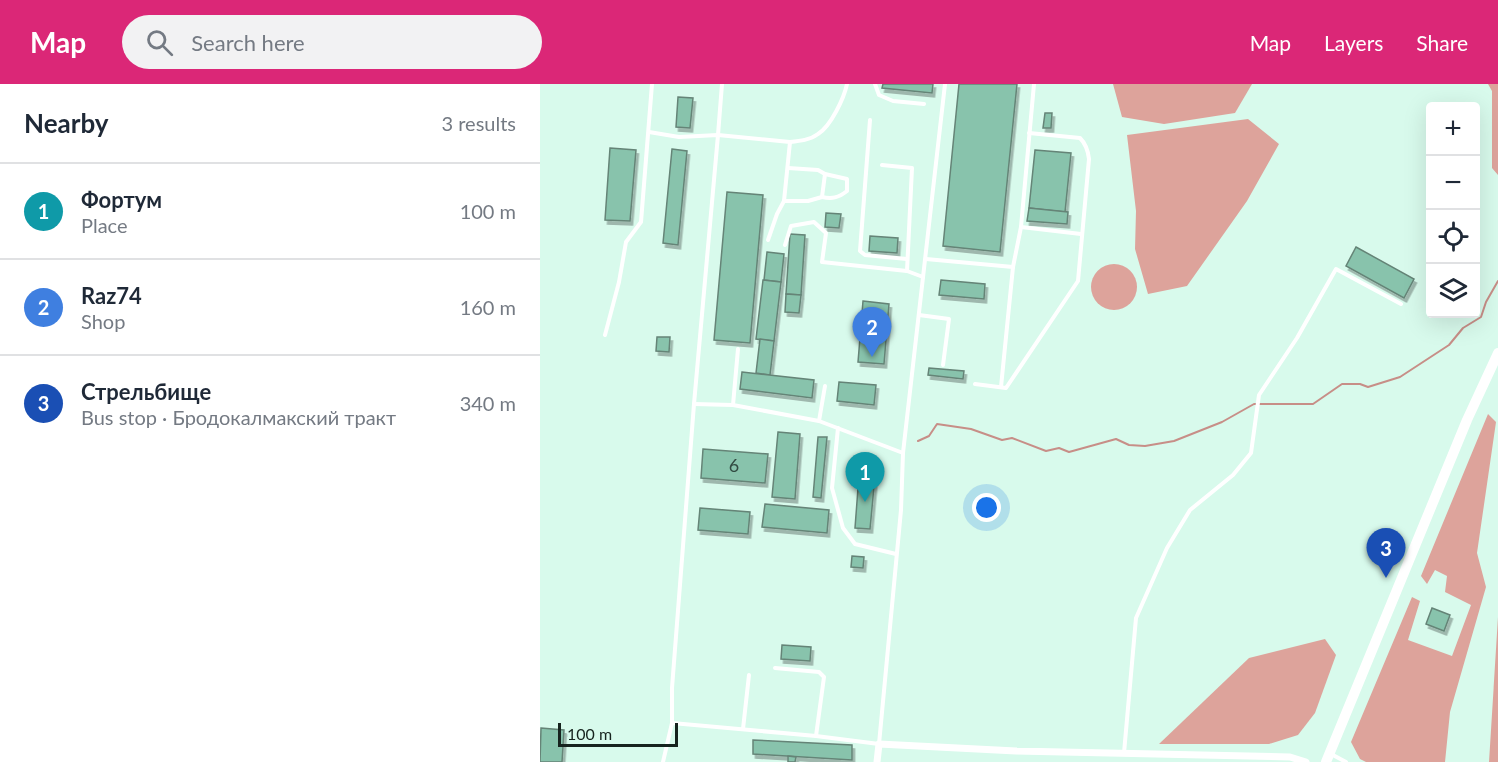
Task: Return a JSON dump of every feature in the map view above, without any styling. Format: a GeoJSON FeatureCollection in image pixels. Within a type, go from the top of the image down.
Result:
{"type":"FeatureCollection","features":[{"type":"Feature","properties":{"kind":"main road"},"geometry":{"type":"LineString","coordinates":[[1328,758],[1467,420],[1498,353]]}},
{"type":"Feature","properties":{"kind":"street"},"geometry":{"type":"LineString","coordinates":[[877,762],[879,744],[1264,759],[1290,757],[1306,762]]}},
{"type":"Feature","properties":{"kind":"lane"},"geometry":{"type":"LineString","coordinates":[[605,335],[619,282],[626,242],[641,222],[652,84]]}},
{"type":"Feature","properties":{"kind":"lane"},"geometry":{"type":"LineString","coordinates":[[663,762],[672,723],[672,688],[694,404],[722,84]]}},
{"type":"Feature","properties":{"kind":"lane"},"geometry":{"type":"LineString","coordinates":[[649,132],[678,137],[718,135],[790,142],[802,141],[820,134],[844,96],[847,84]]}},
{"type":"Feature","properties":{"kind":"lane"},"geometry":{"type":"LineString","coordinates":[[875,84],[879,94],[893,101],[924,104]]}},
{"type":"Feature","properties":{"kind":"lane"},"geometry":{"type":"LineString","coordinates":[[672,723],[879,744],[903,453],[945,84]]}},
{"type":"Feature","properties":{"kind":"lane"},"geometry":{"type":"LineString","coordinates":[[1001,387],[1013,267],[1021,227],[1034,84]]}},
{"type":"Feature","properties":{"kind":"lane"},"geometry":{"type":"LineString","coordinates":[[870,120],[860,250],[865,255],[906,259]]}},
{"type":"Feature","properties":{"kind":"lane"},"geometry":{"type":"LineString","coordinates":[[975,384],[1006,388],[1078,281],[1089,159],[1085,143],[1080,138],[1029,133]]}},
{"type":"Feature","properties":{"kind":"lane"},"geometry":{"type":"LineString","coordinates":[[768,240],[784,201],[790,142]]}},
{"type":"Feature","properties":{"kind":"lane"},"geometry":{"type":"LineString","coordinates":[[882,165],[912,168],[907,271]]}},
{"type":"Feature","properties":{"kind":"lane"},"geometry":{"type":"LineString","coordinates":[[784,201],[831,198],[847,191],[846,179],[818,170],[788,168]]}},
{"type":"Feature","properties":{"kind":"lane"},"geometry":{"type":"LineString","coordinates":[[822,197],[825,174]]}},
{"type":"Feature","properties":{"kind":"lane"},"geometry":{"type":"LineString","coordinates":[[785,245],[791,226],[814,222],[825,233],[822,262],[907,271],[923,276]]}},
{"type":"Feature","properties":{"kind":"lane"},"geometry":{"type":"LineString","coordinates":[[1021,227],[1082,234]]}},
{"type":"Feature","properties":{"kind":"lane"},"geometry":{"type":"LineString","coordinates":[[926,259],[1013,267]]}},
{"type":"Feature","properties":{"kind":"lane"},"geometry":{"type":"LineString","coordinates":[[1124,753],[1136,618],[1161,562],[1190,510],[1233,475],[1251,453],[1259,395],[1297,338],[1335,270],[1401,304]]}},
{"type":"Feature","properties":{"kind":"lane"},"geometry":{"type":"LineString","coordinates":[[919,315],[949,318],[943,365]]}},
{"type":"Feature","properties":{"kind":"lane"},"geometry":{"type":"LineString","coordinates":[[733,405],[738,349]]}},
{"type":"Feature","properties":{"kind":"lane"},"geometry":{"type":"LineString","coordinates":[[819,421],[825,386]]}},
{"type":"Feature","properties":{"kind":"lane"},"geometry":{"type":"LineString","coordinates":[[694,404],[733,405],[819,421],[903,453]]}},
{"type":"Feature","properties":{"kind":"lane"},"geometry":{"type":"LineString","coordinates":[[838,428],[832,488],[843,528],[855,544],[896,554]]}},
{"type":"Feature","properties":{"kind":"lane"},"geometry":{"type":"LineString","coordinates":[[775,668],[819,672],[824,677],[816,736]]}},
{"type":"Feature","properties":{"kind":"lane"},"geometry":{"type":"LineString","coordinates":[[743,729],[749,675]]}},
{"type":"Feature","properties":{"kind":"lane"},"geometry":{"type":"LineString","coordinates":[[1328,758],[1346,762]]}},
{"type":"Feature","properties":{"kind":"shaded area"},"geometry":{"type":"Polygon","coordinates":[[[1113,84],[1252,84],[1235,113],[1164,124],[1122,117],[1113,84]]]}},
{"type":"Feature","properties":{"kind":"shaded area"},"geometry":{"type":"Polygon","coordinates":[[[1488,84],[1498,84],[1498,175],[1492,168],[1492,91],[1488,84]]]}},
{"type":"Feature","properties":{"kind":"shaded area"},"geometry":{"type":"Polygon","coordinates":[[[1248,119],[1279,144],[1247,201],[1187,286],[1148,294],[1135,249],[1136,211],[1127,135],[1248,119]]]}},
{"type":"Feature","properties":{"kind":"shaded area"},"geometry":{"type":"Polygon","coordinates":[[[1114,264],[1123,265],[1131,270],[1136,278],[1136,296],[1131,304],[1123,309],[1114,310],[1105,309],[1097,304],[1092,296],[1091,287],[1092,278],[1097,270],[1105,265],[1114,264]]]}},
{"type":"Feature","properties":{"kind":"shaded area"},"geometry":{"type":"Polygon","coordinates":[[[1488,414],[1496,422],[1477,553],[1486,587],[1450,712],[1445,762],[1366,762],[1360,759],[1351,742],[1412,597],[1420,601],[1408,640],[1452,656],[1471,605],[1445,592],[1447,576],[1435,570],[1427,584],[1421,576],[1488,414]]]}},
{"type":"Feature","properties":{"kind":"shaded area"},"geometry":{"type":"Polygon","coordinates":[[[1498,617],[1498,762],[1489,762],[1498,617]]]}},
{"type":"Feature","properties":{"kind":"shaded area"},"geometry":{"type":"Polygon","coordinates":[[[1325,639],[1336,655],[1315,713],[1298,735],[1269,744],[1159,744],[1249,658],[1325,639]]]}},
{"type":"Feature","properties":{"kind":"building"},"geometry":{"type":"Polygon","coordinates":[[[883,84],[933,84],[932,93],[882,88],[883,84]]]}},
{"type":"Feature","properties":{"kind":"building"},"geometry":{"type":"Polygon","coordinates":[[[959,84],[1017,84],[1000,252],[943,246],[959,84]]]}},
{"type":"Feature","properties":{"kind":"building"},"geometry":{"type":"Polygon","coordinates":[[[678,97],[693,98],[690,128],[676,127],[678,97]]]}},
{"type":"Feature","properties":{"kind":"building"},"geometry":{"type":"Polygon","coordinates":[[[1045,113],[1052,113],[1051,128],[1043,128],[1045,113]]]}},
{"type":"Feature","properties":{"kind":"building"},"geometry":{"type":"Polygon","coordinates":[[[610,148],[636,150],[630,221],[605,220],[610,148]]]}},
{"type":"Feature","properties":{"kind":"building"},"geometry":{"type":"Polygon","coordinates":[[[672,149],[687,151],[678,245],[663,243],[672,149]]]}},
{"type":"Feature","properties":{"kind":"building"},"geometry":{"type":"Polygon","coordinates":[[[1035,150],[1071,153],[1065,212],[1029,208],[1035,150]]]}},
{"type":"Feature","properties":{"kind":"building"},"geometry":{"type":"Polygon","coordinates":[[[727,192],[763,195],[750,343],[714,340],[727,192]]]}},
{"type":"Feature","properties":{"kind":"building"},"geometry":{"type":"Polygon","coordinates":[[[1029,208],[1068,212],[1067,224],[1027,221],[1029,208]]]}},
{"type":"Feature","properties":{"kind":"building"},"geometry":{"type":"Polygon","coordinates":[[[826,213],[841,214],[839,228],[825,227],[826,213]]]}},
{"type":"Feature","properties":{"kind":"building"},"geometry":{"type":"Polygon","coordinates":[[[790,234],[805,235],[801,295],[786,294],[790,234]]]}},
{"type":"Feature","properties":{"kind":"building"},"geometry":{"type":"Polygon","coordinates":[[[870,236],[898,238],[897,253],[869,251],[870,236]]]}},
{"type":"Feature","properties":{"kind":"building"},"geometry":{"type":"Polygon","coordinates":[[[1356,247],[1414,279],[1404,298],[1346,266],[1356,247]]]}},
{"type":"Feature","properties":{"kind":"building"},"geometry":{"type":"Polygon","coordinates":[[[767,252],[784,254],[781,282],[764,280],[767,252]]]}},
{"type":"Feature","properties":{"kind":"building"},"geometry":{"type":"Polygon","coordinates":[[[763,280],[781,282],[774,341],[756,339],[763,280]]]}},
{"type":"Feature","properties":{"kind":"building"},"geometry":{"type":"Polygon","coordinates":[[[941,280],[985,284],[984,299],[939,295],[941,280]]]}},
{"type":"Feature","properties":{"kind":"building"},"geometry":{"type":"Polygon","coordinates":[[[786,294],[801,295],[799,313],[785,312],[786,294]]]}},
{"type":"Feature","properties":{"kind":"building"},"geometry":{"type":"Polygon","coordinates":[[[863,301],[889,304],[884,364],[858,362],[863,301]]]}},
{"type":"Feature","properties":{"kind":"building"},"geometry":{"type":"Polygon","coordinates":[[[657,337],[670,337],[669,352],[656,351],[657,337]]]}},
{"type":"Feature","properties":{"kind":"building"},"geometry":{"type":"Polygon","coordinates":[[[760,339],[774,341],[770,375],[756,373],[760,339]]]}},
{"type":"Feature","properties":{"kind":"building"},"geometry":{"type":"Polygon","coordinates":[[[929,368],[964,371],[963,379],[928,375],[929,368]]]}},
{"type":"Feature","properties":{"kind":"building"},"geometry":{"type":"Polygon","coordinates":[[[742,372],[814,380],[812,398],[740,389],[742,372]]]}},
{"type":"Feature","properties":{"kind":"building"},"geometry":{"type":"Polygon","coordinates":[[[839,382],[876,385],[874,405],[837,401],[839,382]]]}},
{"type":"Feature","properties":{"kind":"building"},"geometry":{"type":"Polygon","coordinates":[[[778,432],[800,434],[795,499],[772,497],[778,432]]]}},
{"type":"Feature","properties":{"kind":"building"},"geometry":{"type":"Polygon","coordinates":[[[818,437],[827,437],[821,498],[813,497],[818,437]]]}},
{"type":"Feature","properties":{"kind":"building"},"geometry":{"type":"Polygon","coordinates":[[[703,449],[768,454],[765,483],[701,478],[703,449]]]}},
{"type":"Feature","properties":{"kind":"building"},"geometry":{"type":"Polygon","coordinates":[[[859,475],[875,476],[870,529],[855,528],[859,475]]]}},
{"type":"Feature","properties":{"kind":"building"},"geometry":{"type":"Polygon","coordinates":[[[765,504],[829,510],[827,533],[762,527],[765,504]]]}},
{"type":"Feature","properties":{"kind":"building"},"geometry":{"type":"Polygon","coordinates":[[[700,508],[750,512],[748,534],[698,530],[700,508]]]}},
{"type":"Feature","properties":{"kind":"building"},"geometry":{"type":"Polygon","coordinates":[[[852,556],[864,557],[863,568],[851,567],[852,556]]]}},
{"type":"Feature","properties":{"kind":"building"},"geometry":{"type":"Polygon","coordinates":[[[1432,608],[1450,615],[1444,631],[1426,624],[1432,608]]]}},
{"type":"Feature","properties":{"kind":"building"},"geometry":{"type":"Polygon","coordinates":[[[782,645],[811,647],[810,661],[781,659],[782,645]]]}},
{"type":"Feature","properties":{"kind":"building"},"geometry":{"type":"Polygon","coordinates":[[[541,728],[564,730],[562,762],[540,762],[541,728]]]}},
{"type":"Feature","properties":{"kind":"building"},"geometry":{"type":"Polygon","coordinates":[[[753,740],[852,745],[852,760],[753,754],[753,740]]]}},
{"type":"Feature","properties":{"kind":"building"},"geometry":{"type":"Polygon","coordinates":[[[788,756],[796,757],[795,762],[788,762],[788,756]]]}},
{"type":"Feature","properties":{"kind":"waterway"},"geometry":{"type":"LineString","coordinates":[[918,441],[929,436],[937,424],[971,429],[1002,440],[1012,438],[1046,451],[1059,448],[1069,452],[1116,439],[1129,445],[1145,446],[1174,441],[1222,422],[1254,404],[1313,404],[1342,384],[1360,384],[1368,387],[1400,377],[1449,345],[1463,328],[1481,317],[1486,302],[1498,281]]}},
{"type":"Feature","properties":{"kind":"place","name":"Raz74"},"geometry":{"type":"Point","coordinates":[872,357]}},
{"type":"Feature","properties":{"kind":"place","name":"Фортум"},"geometry":{"type":"Point","coordinates":[865,502]}},
{"type":"Feature","properties":{"kind":"place","name":"Стрельбище"},"geometry":{"type":"Point","coordinates":[1386,578]}}]}
